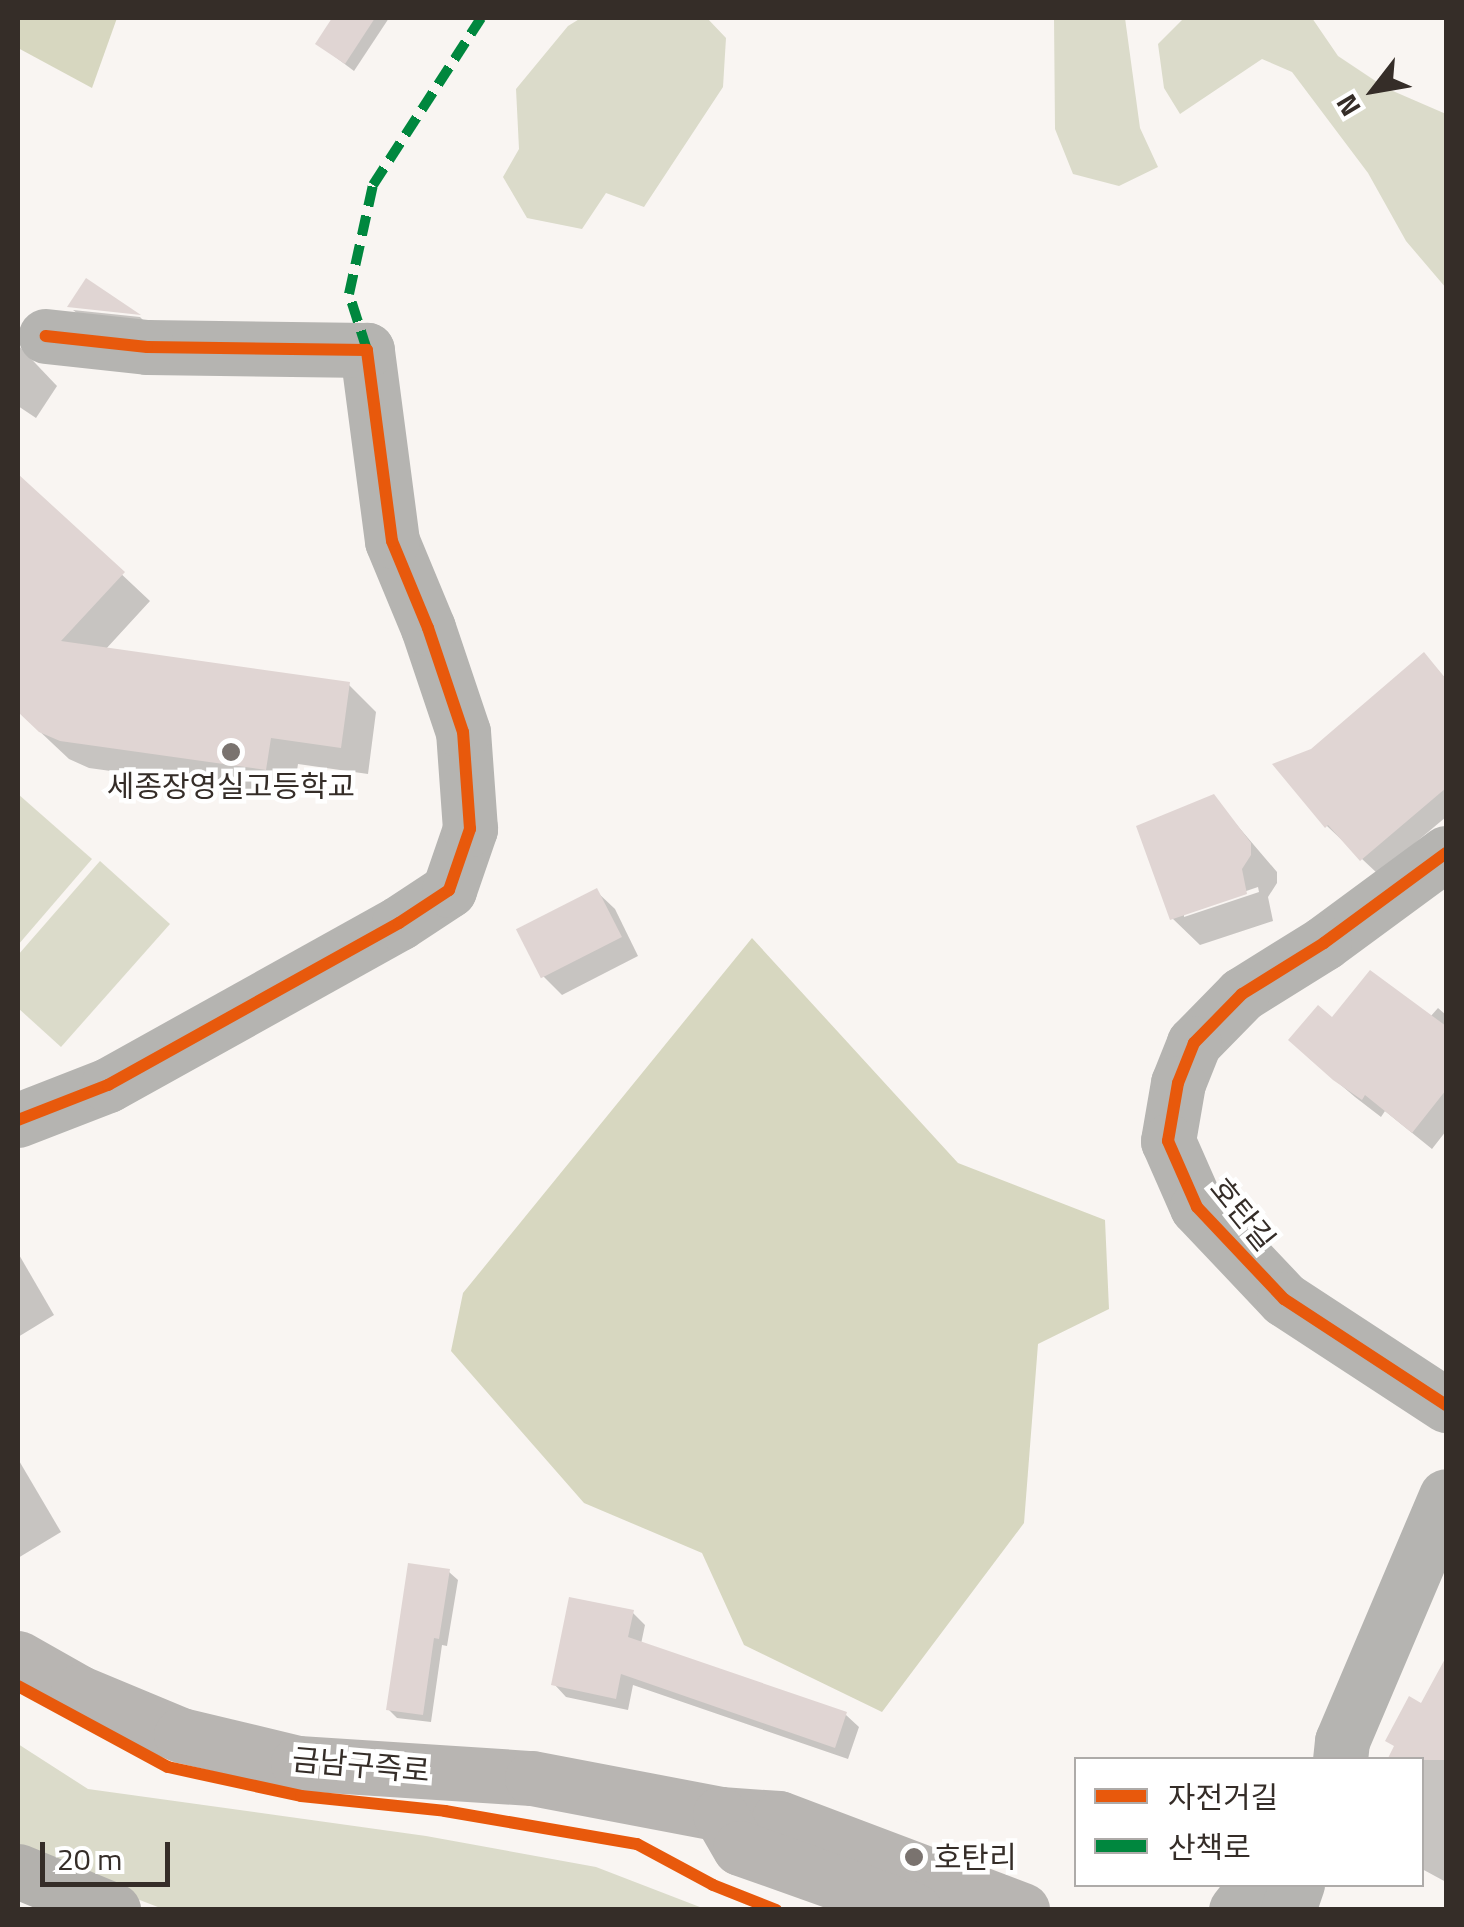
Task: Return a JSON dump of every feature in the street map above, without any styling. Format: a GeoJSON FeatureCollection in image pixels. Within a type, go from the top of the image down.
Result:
{"type":"FeatureCollection","features":[{"type":"Feature","properties":{"kind":"highway"},"geometry":{"type":"LineString","coordinates":[[18,1871],[113,1910]]}},
{"type":"Feature","properties":{"kind":"main road","name":"금남구즉로"},"geometry":{"type":"LineString","coordinates":[[18,1658],[78,1692],[181,1735],[298,1763],[532,1778],[720,1814],[778,1818],[1022,1910]]}},
{"type":"Feature","properties":{"kind":"main road"},"geometry":{"type":"LineString","coordinates":[[720,1814],[740,1848],[914,1910]]}},
{"type":"Feature","properties":{"kind":"street"},"geometry":{"type":"LineString","coordinates":[[18,1120],[108,1085],[399,923],[449,890],[470,829],[463,732],[428,628],[392,541],[367,350],[147,348],[46,336]]}},
{"type":"Feature","properties":{"kind":"street","name":"호탄길"},"geometry":{"type":"LineString","coordinates":[[1446,852],[1324,943],[1242,994],[1194,1043],[1178,1084],[1168,1141],[1197,1207],[1284,1300],[1446,1404]]}},
{"type":"Feature","properties":{"kind":"street"},"geometry":{"type":"LineString","coordinates":[[1336,1753],[1446,1496]]}},
{"type":"Feature","properties":{"kind":"street"},"geometry":{"type":"LineString","coordinates":[[1236,1910],[1254,1887]]}},
{"type":"Feature","properties":{"kind":"green space"},"geometry":{"type":"Polygon","coordinates":[[[18,18],[117,18],[92,88],[18,48],[18,18]]]}},
{"type":"Feature","properties":{"kind":"green space"},"geometry":{"type":"Polygon","coordinates":[[[581,18],[707,18],[726,38],[723,87],[644,207],[606,193],[582,229],[527,218],[503,177],[519,149],[516,89],[568,26],[581,18]]]}},
{"type":"Feature","properties":{"kind":"green space"},"geometry":{"type":"Polygon","coordinates":[[[1054,18],[1125,18],[1140,128],[1158,167],[1119,186],[1073,174],[1055,129],[1054,18]]]}},
{"type":"Feature","properties":{"kind":"green space"},"geometry":{"type":"Polygon","coordinates":[[[1184,18],[1312,18],[1338,56],[1386,88],[1446,114],[1446,288],[1406,241],[1368,173],[1292,72],[1262,59],[1180,114],[1164,88],[1158,44],[1184,18]]]}},
{"type":"Feature","properties":{"kind":"green space"},"geometry":{"type":"Polygon","coordinates":[[[18,794],[92,859],[18,945],[18,794]]]}},
{"type":"Feature","properties":{"kind":"green space"},"geometry":{"type":"Polygon","coordinates":[[[100,861],[170,924],[61,1047],[18,1008],[18,955],[100,861]]]}},
{"type":"Feature","properties":{"kind":"green space"},"geometry":{"type":"Polygon","coordinates":[[[752,938],[958,1163],[1105,1220],[1109,1309],[1038,1344],[1024,1523],[882,1712],[744,1645],[702,1553],[584,1503],[451,1351],[463,1293],[752,938]]]}},
{"type":"Feature","properties":{"kind":"green space"},"geometry":{"type":"Polygon","coordinates":[[[18,1744],[88,1789],[426,1836],[596,1867],[705,1909],[163,1909],[18,1853],[18,1744]]]}},
{"type":"Feature","properties":{"kind":"building"},"geometry":{"type":"Polygon","coordinates":[[[332,18],[375,18],[345,64],[315,44],[332,18]]]}},
{"type":"Feature","properties":{"kind":"building"},"geometry":{"type":"Polygon","coordinates":[[[86,278],[141,315],[67,307],[86,278]]]}},
{"type":"Feature","properties":{"kind":"building"},"geometry":{"type":"Polygon","coordinates":[[[18,474],[125,572],[61,641],[350,682],[341,748],[271,738],[266,770],[60,741],[39,732],[18,712],[18,474]]]}},
{"type":"Feature","properties":{"kind":"building"},"geometry":{"type":"Polygon","coordinates":[[[1424,652],[1446,679],[1446,788],[1360,861],[1328,825],[1325,828],[1272,764],[1311,749],[1424,652]]]}},
{"type":"Feature","properties":{"kind":"building"},"geometry":{"type":"Polygon","coordinates":[[[1214,794],[1251,843],[1251,855],[1242,869],[1247,894],[1170,920],[1136,826],[1214,794]]]}},
{"type":"Feature","properties":{"kind":"building"},"geometry":{"type":"Polygon","coordinates":[[[597,888],[622,937],[541,978],[516,929],[597,888]]]}},
{"type":"Feature","properties":{"kind":"building"},"geometry":{"type":"Polygon","coordinates":[[[1370,970],[1446,1026],[1446,1090],[1412,1133],[1365,1095],[1362,1100],[1333,1080],[1288,1040],[1318,1005],[1332,1017],[1370,970]]]}},
{"type":"Feature","properties":{"kind":"building"},"geometry":{"type":"Polygon","coordinates":[[[408,1563],[450,1569],[439,1639],[434,1638],[423,1715],[386,1710],[408,1563]]]}},
{"type":"Feature","properties":{"kind":"building"},"geometry":{"type":"Polygon","coordinates":[[[569,1597],[634,1610],[628,1637],[847,1712],[835,1748],[621,1674],[616,1699],[551,1685],[569,1597]]]}},
{"type":"Feature","properties":{"kind":"building"},"geometry":{"type":"Polygon","coordinates":[[[1446,1657],[1446,1760],[1388,1757],[1394,1746],[1385,1741],[1409,1696],[1421,1703],[1446,1657]]]}},
{"type":"Feature","properties":{"kind":"marked path"},"geometry":{"type":"LineString","coordinates":[[367,350],[349,294],[373,185],[481,18]]}},
{"type":"Feature","properties":{"kind":"cycle path"},"geometry":{"type":"LineString","coordinates":[[18,1120],[108,1085],[399,923],[449,890],[470,829],[463,732],[428,628],[392,541],[367,350],[147,347],[46,336]]}},
{"type":"Feature","properties":{"kind":"cycle path"},"geometry":{"type":"LineString","coordinates":[[1446,853],[1324,943],[1242,994],[1194,1043],[1178,1083],[1168,1141],[1197,1207],[1284,1299],[1446,1405]]}},
{"type":"Feature","properties":{"kind":"cycle path"},"geometry":{"type":"LineString","coordinates":[[18,1686],[168,1767],[301,1796],[445,1811],[637,1844],[713,1885],[776,1910]]}},
{"type":"Feature","properties":{"kind":"place","name":"세종장영실고등학교"},"geometry":{"type":"Point","coordinates":[231,752]}},
{"type":"Feature","properties":{"kind":"place","name":"호탄리"},"geometry":{"type":"Point","coordinates":[914,1857]}}]}
